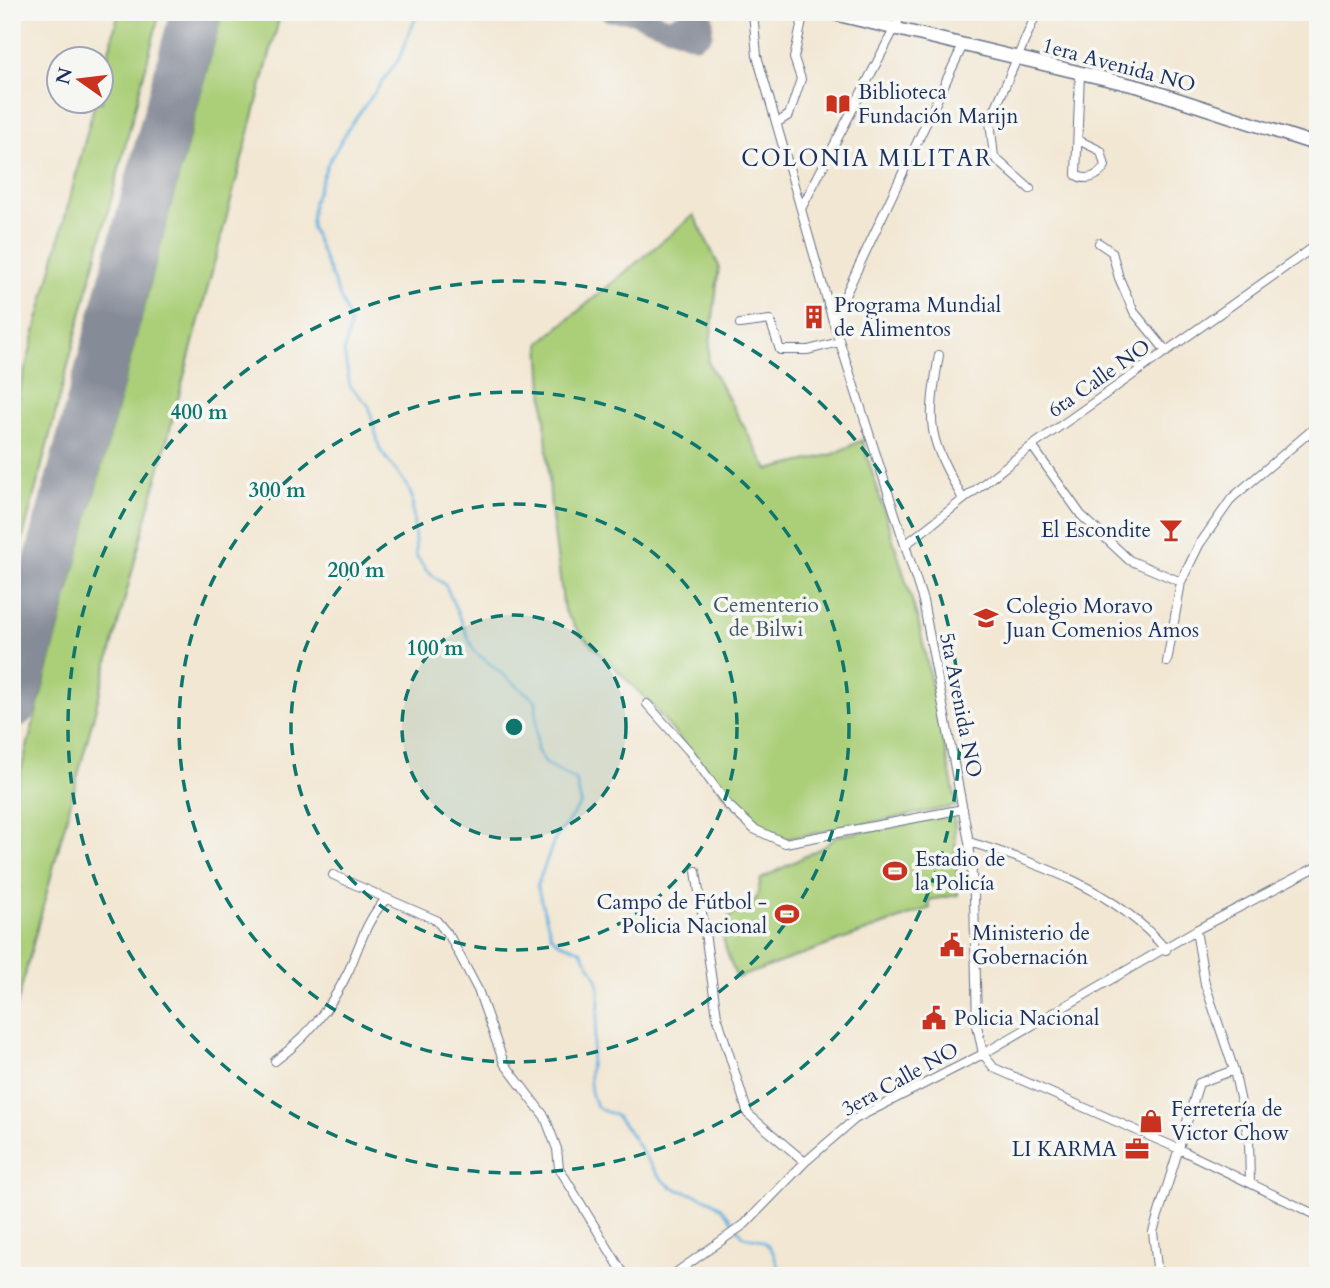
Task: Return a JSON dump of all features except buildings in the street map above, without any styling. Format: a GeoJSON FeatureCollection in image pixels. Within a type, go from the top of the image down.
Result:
{"type":"FeatureCollection","features":[{"type":"Feature","properties":{"kind":"street","name":"5ta Avenida NO"},"geometry":{"type":"LineString","coordinates":[[753,12],[757,56],[778,122],[832,320],[923,601],[970,842],[974,896],[974,976],[983,1054]]}},
{"type":"Feature","properties":{"kind":"street"},"geometry":{"type":"LineString","coordinates":[[778,122],[789,114],[802,79],[794,58],[804,12]]}},
{"type":"Feature","properties":{"kind":"street","name":"1era Avenida NO"},"geometry":{"type":"LineString","coordinates":[[825,12],[1140,88],[1318,145]]}},
{"type":"Feature","properties":{"kind":"street"},"geometry":{"type":"LineString","coordinates":[[801,209],[903,12]]}},
{"type":"Feature","properties":{"kind":"street"},"geometry":{"type":"LineString","coordinates":[[1030,189],[994,157],[989,121],[1037,12]]}},
{"type":"Feature","properties":{"kind":"street"},"geometry":{"type":"LineString","coordinates":[[832,320],[963,45]]}},
{"type":"Feature","properties":{"kind":"street"},"geometry":{"type":"LineString","coordinates":[[1078,140],[1101,151],[1105,166],[1100,174],[1085,178],[1076,175],[1080,73]]}},
{"type":"Feature","properties":{"kind":"street"},"geometry":{"type":"LineString","coordinates":[[1100,243],[1112,252],[1119,278],[1134,312],[1167,352]]}},
{"type":"Feature","properties":{"kind":"street","name":"6ta Calle NO"},"geometry":{"type":"LineString","coordinates":[[905,545],[1032,446],[1318,244]]}},
{"type":"Feature","properties":{"kind":"street"},"geometry":{"type":"LineString","coordinates":[[740,324],[770,320],[780,350],[808,350],[839,342]]}},
{"type":"Feature","properties":{"kind":"street"},"geometry":{"type":"LineString","coordinates":[[939,355],[930,422],[937,453],[964,499]]}},
{"type":"Feature","properties":{"kind":"street"},"geometry":{"type":"LineString","coordinates":[[1167,662],[1181,582],[1199,545],[1231,498],[1318,425]]}},
{"type":"Feature","properties":{"kind":"street"},"geometry":{"type":"LineString","coordinates":[[1032,446],[1081,515],[1129,560],[1181,582]]}},
{"type":"Feature","properties":{"kind":"street"},"geometry":{"type":"LineString","coordinates":[[647,704],[689,751],[727,804],[754,829],[785,843],[963,809]]}},
{"type":"Feature","properties":{"kind":"street"},"geometry":{"type":"LineString","coordinates":[[970,842],[1044,867],[1073,882],[1129,915],[1151,932],[1166,950]]}},
{"type":"Feature","properties":{"kind":"street","name":"3era Calle NO"},"geometry":{"type":"LineString","coordinates":[[671,1276],[745,1224],[805,1162],[855,1119],[983,1054],[1166,950],[1196,930],[1318,866]]}},
{"type":"Feature","properties":{"kind":"street"},"geometry":{"type":"LineString","coordinates":[[696,871],[717,1016],[748,1114],[805,1162]]}},
{"type":"Feature","properties":{"kind":"street"},"geometry":{"type":"LineString","coordinates":[[333,875],[436,920],[450,937],[478,990],[504,1063],[545,1117],[557,1149],[559,1168],[625,1276]]}},
{"type":"Feature","properties":{"kind":"street"},"geometry":{"type":"LineString","coordinates":[[275,1061],[300,1043],[318,1022],[348,972],[368,922],[386,898]]}},
{"type":"Feature","properties":{"kind":"street"},"geometry":{"type":"LineString","coordinates":[[1196,930],[1205,984],[1234,1070],[1249,1140],[1250,1183]]}},
{"type":"Feature","properties":{"kind":"street"},"geometry":{"type":"LineString","coordinates":[[983,1054],[994,1068],[1179,1149],[1318,1216]]}},
{"type":"Feature","properties":{"kind":"street"},"geometry":{"type":"LineString","coordinates":[[1158,1276],[1153,1232],[1199,1083],[1234,1070]]}},
{"type":"Feature","properties":{"kind":"green space"},"geometry":{"type":"Polygon","coordinates":[[[119,12],[160,12],[12,580],[12,420],[91,116],[116,116],[116,46],[110,46],[119,12]]]}},
{"type":"Feature","properties":{"kind":"green space"},"geometry":{"type":"Polygon","coordinates":[[[281,12],[12,1023],[12,804],[222,13],[281,12]]]}},
{"type":"Feature","properties":{"kind":"green space","name":"Cementerio de Bilwi"},"geometry":{"type":"Polygon","coordinates":[[[694,215],[719,266],[708,362],[768,470],[834,454],[862,440],[918,620],[957,806],[786,839],[758,825],[731,802],[651,704],[579,632],[564,610],[551,509],[540,343],[694,215]]]}},
{"type":"Feature","properties":{"kind":"green space"},"geometry":{"type":"Polygon","coordinates":[[[954,815],[958,895],[929,900],[930,908],[737,978],[723,932],[731,915],[756,900],[761,879],[825,846],[837,836],[954,815]]]}},
{"type":"Feature","properties":{"kind":"waterway"},"geometry":{"type":"LineString","coordinates":[[418,12],[399,59],[350,126],[328,163],[313,203],[311,226],[350,325],[344,352],[350,386],[369,406],[380,450],[407,485],[412,497],[416,555],[425,569],[446,586],[474,651],[536,701],[537,750],[546,764],[576,780],[581,803],[554,841],[537,886],[551,935],[560,943],[580,950],[598,982],[598,1012],[590,1076],[595,1103],[624,1124],[664,1181],[674,1188],[714,1203],[724,1211],[743,1236],[765,1243],[772,1251],[782,1276]]}},
{"type":"Feature","properties":{"kind":"taxiway"},"geometry":{"type":"LineString","coordinates":[[610,12],[650,15]]}},
{"type":"Feature","properties":{"kind":"taxiway"},"geometry":{"type":"LineString","coordinates":[[643,12],[638,16],[696,38],[703,33],[704,20],[696,15],[671,27]]}},
{"type":"Feature","properties":{"kind":"runway"},"geometry":{"type":"LineString","coordinates":[[12,703],[196,12]]}},
{"type":"Feature","properties":{"kind":"place","name":"Biblioteca Fundación Marijn"},"geometry":{"type":"Point","coordinates":[838,104]}},
{"type":"Feature","properties":{"kind":"place","name":"Programa Mundial de Alimentos"},"geometry":{"type":"Point","coordinates":[814,317]}},
{"type":"Feature","properties":{"kind":"place","name":"El Escondite"},"geometry":{"type":"Point","coordinates":[1171,530]}},
{"type":"Feature","properties":{"kind":"place","name":"Colegio Moravo Juan Comenios Amos"},"geometry":{"type":"Point","coordinates":[986,618]}},
{"type":"Feature","properties":{"kind":"place","name":"Estadio de la Policía"},"geometry":{"type":"Point","coordinates":[895,871]}},
{"type":"Feature","properties":{"kind":"place","name":"Campo de Fútbol - Policia Nacional"},"geometry":{"type":"Point","coordinates":[787,914]}},
{"type":"Feature","properties":{"kind":"place","name":"Ministerio de Gobernación"},"geometry":{"type":"Point","coordinates":[952,945]}},
{"type":"Feature","properties":{"kind":"place","name":"Policia Nacional"},"geometry":{"type":"Point","coordinates":[934,1018]}},
{"type":"Feature","properties":{"kind":"place","name":"Ferretería de Victor Chow"},"geometry":{"type":"Point","coordinates":[1151,1121]}},
{"type":"Feature","properties":{"kind":"place","name":"LI KARMA"},"geometry":{"type":"Point","coordinates":[1137,1149]}},
{"type":"Feature","properties":{"kind":"district","name":"COLONIA MILITAR"},"geometry":{"type":"Point","coordinates":[867,158]}}]}
